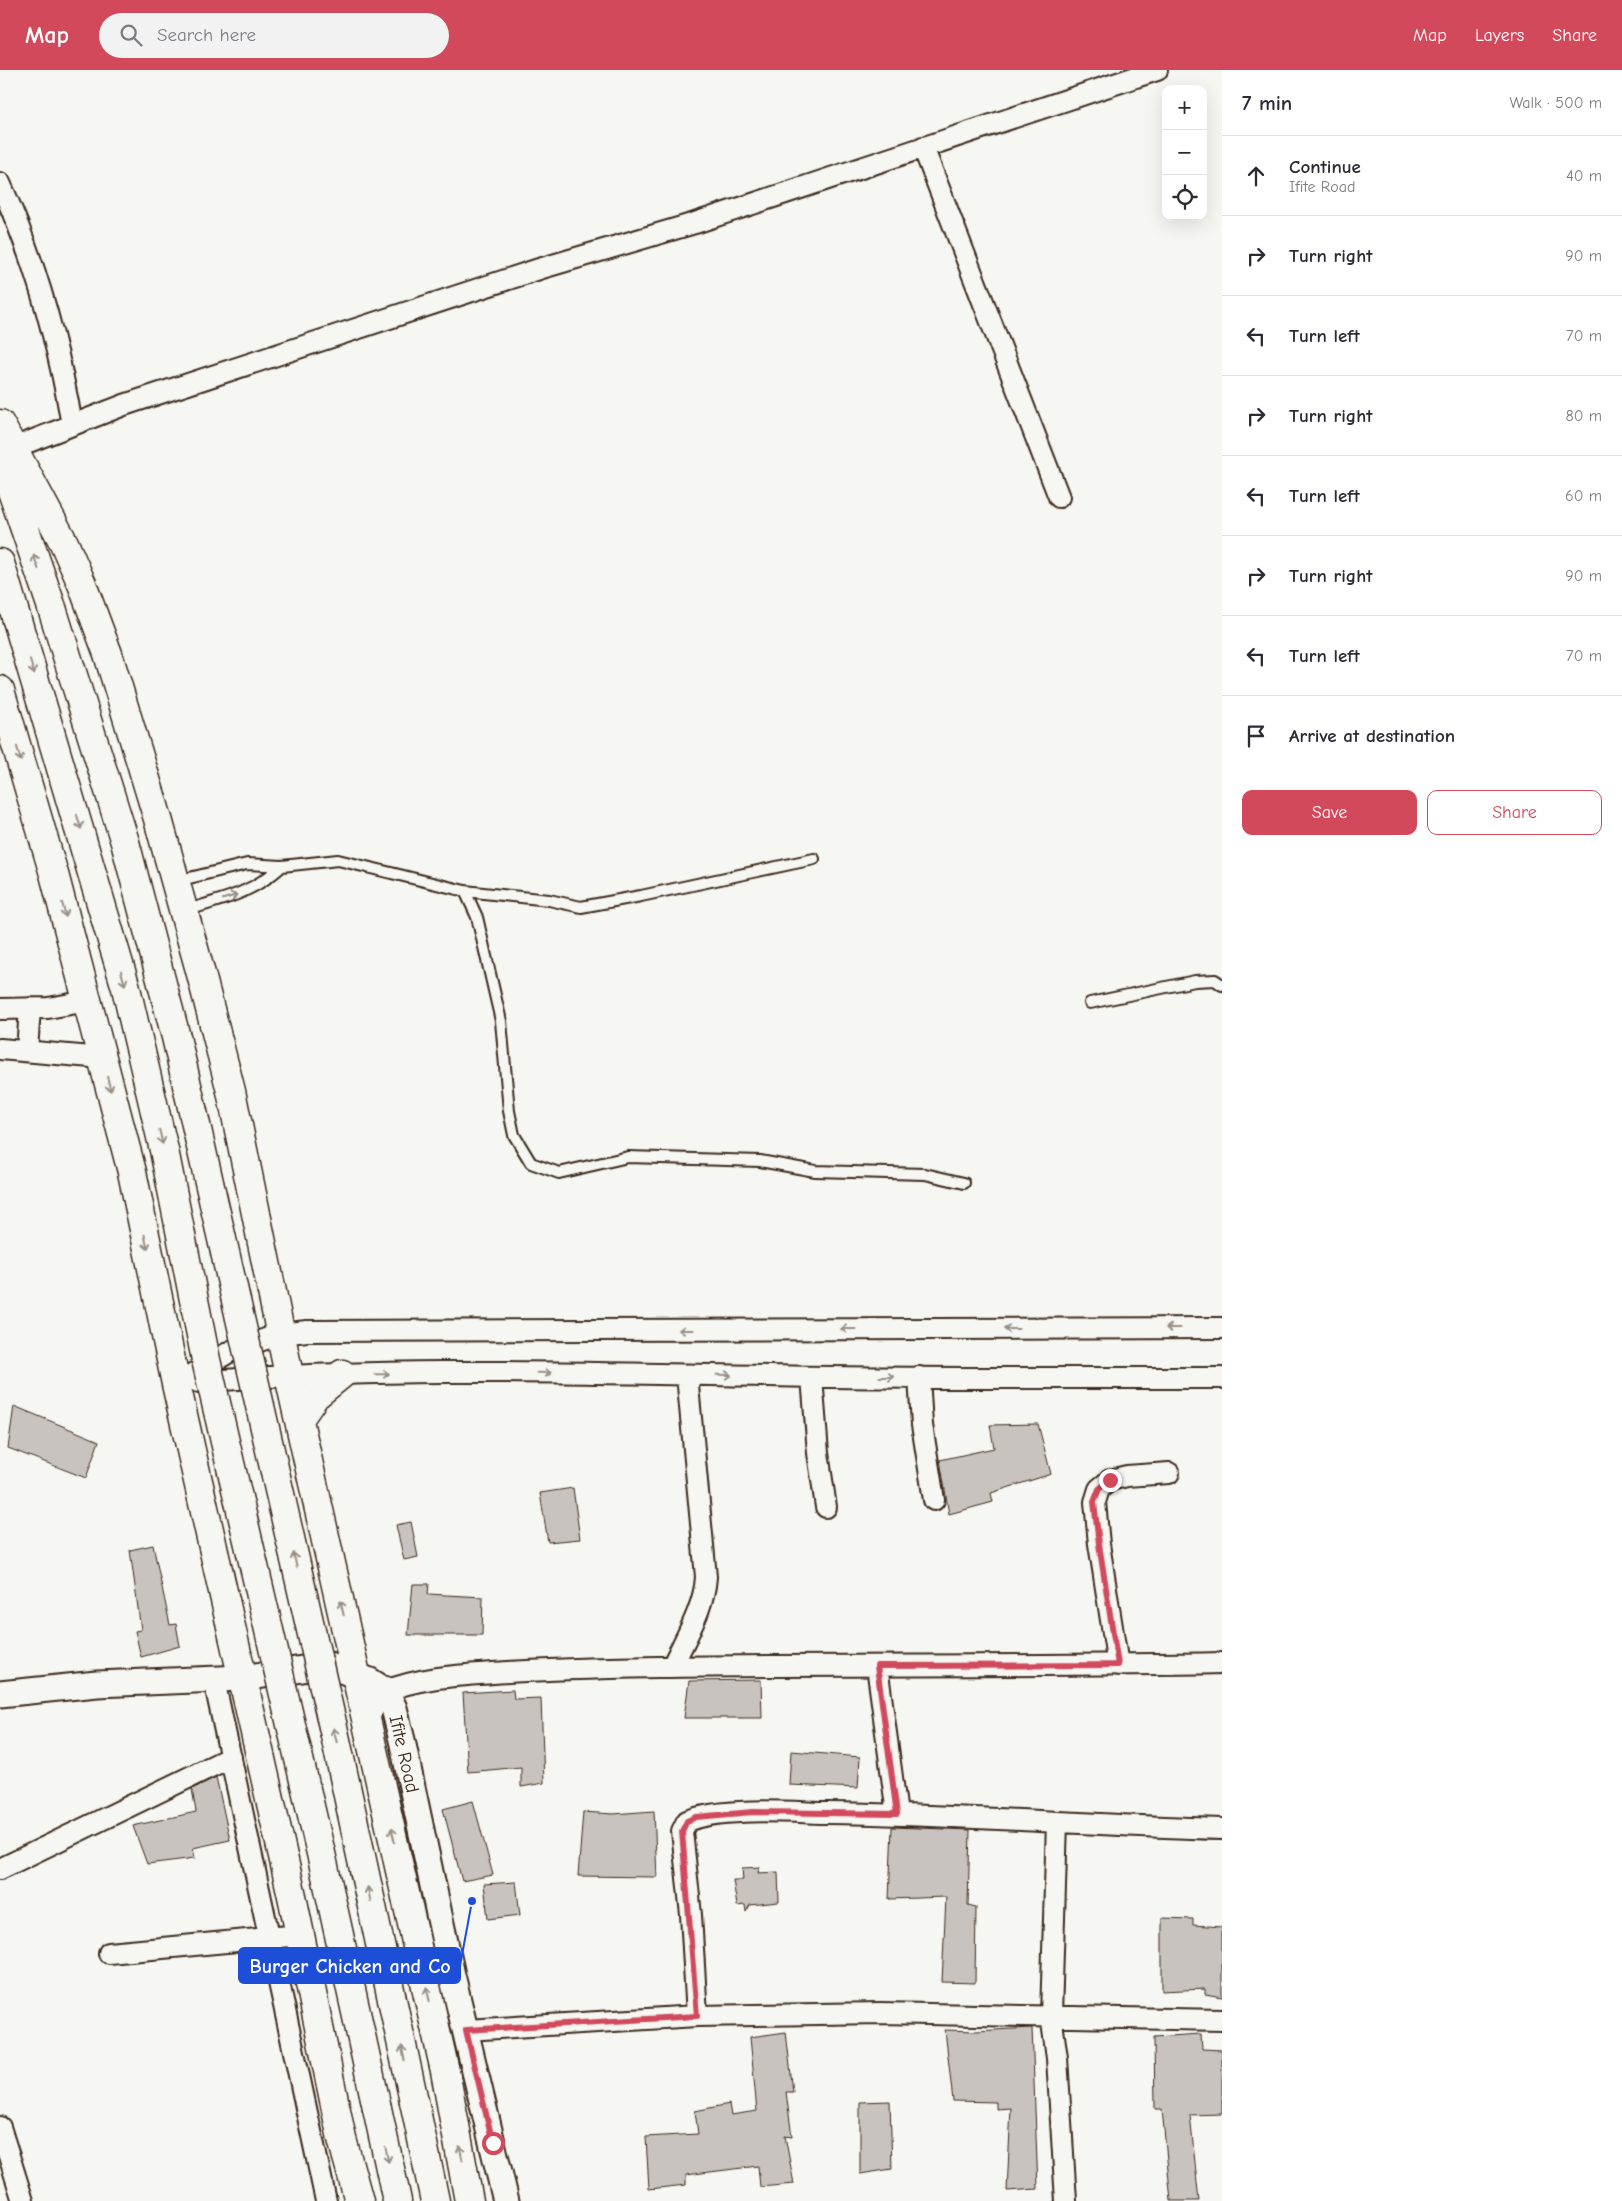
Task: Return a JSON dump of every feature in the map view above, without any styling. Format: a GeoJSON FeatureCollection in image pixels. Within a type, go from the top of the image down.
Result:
{"type":"FeatureCollection","features":[{"type":"Feature","properties":{"kind":"highway"},"geometry":{"type":"LineString","coordinates":[[0,424],[6,452],[52,608],[126,842],[176,1037],[336,1740],[435,2201]]}},
{"type":"Feature","properties":{"kind":"highway"},"geometry":{"type":"LineString","coordinates":[[6,452],[64,543],[82,584],[110,663],[184,911],[231,1091],[280,1334],[445,2071],[469,2201]]}},
{"type":"Feature","properties":{"kind":"highway"},"geometry":{"type":"LineString","coordinates":[[0,564],[126,988],[164,1150],[206,1360],[323,1862],[397,2201]]}},
{"type":"Feature","properties":{"kind":"highway"},"geometry":{"type":"LineString","coordinates":[[1,697],[88,1001],[132,1172],[176,1384],[300,1935],[342,2139],[358,2201]]}},
{"type":"Feature","properties":{"kind":"highway"},"geometry":{"type":"LineString","coordinates":[[299,1419],[315,1396],[342,1374]]}},
{"type":"Feature","properties":{"kind":"highway"},"geometry":{"type":"LineString","coordinates":[[329,1665],[338,1658],[349,1639]]}},
{"type":"Feature","properties":{"kind":"highway"},"geometry":{"type":"LineString","coordinates":[[366,1715],[371,1704],[386,1692]]}},
{"type":"Feature","properties":{"kind":"street"},"geometry":{"type":"LineString","coordinates":[[6,452],[124,405],[274,355],[530,272],[695,223],[1157,70]]}},
{"type":"Feature","properties":{"kind":"street"},"geometry":{"type":"LineString","coordinates":[[923,147],[1059,497]]}},
{"type":"Feature","properties":{"kind":"street"},"geometry":{"type":"LineString","coordinates":[[0,183],[10,204],[45,308],[64,382],[72,425]]}},
{"type":"Feature","properties":{"kind":"street"},"geometry":{"type":"LineString","coordinates":[[0,1009],[30,1008],[88,1001]]}},
{"type":"Feature","properties":{"kind":"street"},"geometry":{"type":"LineString","coordinates":[[27,1052],[30,1008]]}},
{"type":"Feature","properties":{"kind":"street"},"geometry":{"type":"LineString","coordinates":[[0,1049],[102,1058]]}},
{"type":"Feature","properties":{"kind":"street"},"geometry":{"type":"LineString","coordinates":[[176,1384],[231,1351],[280,1334],[316,1331],[1222,1328]]}},
{"type":"Feature","properties":{"kind":"street"},"geometry":{"type":"LineString","coordinates":[[176,1384],[289,1375],[487,1372],[812,1377],[1222,1378]]}},
{"type":"Feature","properties":{"kind":"street"},"geometry":{"type":"LineString","coordinates":[[672,1667],[699,1610],[705,1590],[706,1577],[687,1375]]}},
{"type":"Feature","properties":{"kind":"street"},"geometry":{"type":"LineString","coordinates":[[812,1377],[818,1453],[826,1507]]}},
{"type":"Feature","properties":{"kind":"street"},"geometry":{"type":"LineString","coordinates":[[919,1377],[922,1425],[934,1500]]}},
{"type":"Feature","properties":{"kind":"street"},"geometry":{"type":"LineString","coordinates":[[1118,1665],[1094,1502],[1099,1489],[1110,1480],[1127,1476],[1169,1473]]}},
{"type":"Feature","properties":{"kind":"street"},"geometry":{"type":"LineString","coordinates":[[386,1692],[407,1683],[438,1677],[524,1671],[672,1667],[1222,1663]]}},
{"type":"Feature","properties":{"kind":"street"},"geometry":{"type":"LineString","coordinates":[[0,1694],[97,1684],[243,1678],[329,1665]]}},
{"type":"Feature","properties":{"kind":"street","name":"Ifite Road"},"geometry":{"type":"LineString","coordinates":[[329,1665],[370,1681],[386,1692],[394,1708],[506,2201]]}},
{"type":"Feature","properties":{"kind":"street"},"geometry":{"type":"LineString","coordinates":[[877,1666],[897,1814]]}},
{"type":"Feature","properties":{"kind":"street"},"geometry":{"type":"LineString","coordinates":[[214,1680],[326,2201]]}},
{"type":"Feature","properties":{"kind":"street"},"geometry":{"type":"LineString","coordinates":[[0,1869],[231,1758]]}},
{"type":"Feature","properties":{"kind":"street"},"geometry":{"type":"LineString","coordinates":[[697,2016],[682,1831],[687,1821],[696,1817],[753,1812],[897,1814],[1222,1829]]}},
{"type":"Feature","properties":{"kind":"street"},"geometry":{"type":"LineString","coordinates":[[1058,1822],[1051,2015],[1057,2058],[1066,2201]]}},
{"type":"Feature","properties":{"kind":"street"},"geometry":{"type":"LineString","coordinates":[[109,1952],[300,1935]]}},
{"type":"Feature","properties":{"kind":"street"},"geometry":{"type":"LineString","coordinates":[[466,2030],[697,2016],[881,2013],[1222,2020]]}},
{"type":"Feature","properties":{"kind":"street"},"geometry":{"type":"LineString","coordinates":[[0,2127],[22,2201]]}},
{"type":"Feature","properties":{"kind":"lane"},"geometry":{"type":"LineString","coordinates":[[176,881],[248,864],[282,866],[338,860],[465,891],[549,900],[581,907],[814,859]]}},
{"type":"Feature","properties":{"kind":"lane"},"geometry":{"type":"LineString","coordinates":[[184,911],[245,893],[265,882],[282,866]]}},
{"type":"Feature","properties":{"kind":"lane"},"geometry":{"type":"LineString","coordinates":[[465,891],[477,917],[501,1020],[509,1110],[514,1135],[531,1163],[559,1173],[628,1157],[760,1162],[815,1171],[925,1174],[964,1183]]}},
{"type":"Feature","properties":{"kind":"lane"},"geometry":{"type":"LineString","coordinates":[[1090,1003],[1195,981],[1215,980],[1222,986]]}},
{"type":"Feature","properties":{"kind":"building"},"geometry":{"type":"Polygon","coordinates":[[[14,1406],[99,1441],[86,1478],[8,1448],[14,1406]]]}},
{"type":"Feature","properties":{"kind":"building"},"geometry":{"type":"Polygon","coordinates":[[[1038,1424],[1051,1474],[991,1493],[993,1502],[949,1514],[940,1460],[994,1448],[990,1425],[1038,1424]]]}},
{"type":"Feature","properties":{"kind":"building"},"geometry":{"type":"Polygon","coordinates":[[[573,1488],[580,1539],[548,1542],[540,1493],[573,1488]]]}},
{"type":"Feature","properties":{"kind":"building"},"geometry":{"type":"Polygon","coordinates":[[[411,1522],[418,1557],[404,1560],[396,1525],[411,1522]]]}},
{"type":"Feature","properties":{"kind":"building"},"geometry":{"type":"Polygon","coordinates":[[[153,1545],[170,1625],[176,1624],[180,1646],[141,1657],[135,1631],[141,1630],[130,1550],[153,1545]]]}},
{"type":"Feature","properties":{"kind":"building"},"geometry":{"type":"Polygon","coordinates":[[[413,1584],[429,1584],[428,1594],[483,1597],[482,1635],[408,1635],[413,1584]]]}},
{"type":"Feature","properties":{"kind":"building"},"geometry":{"type":"Polygon","coordinates":[[[761,1680],[762,1718],[684,1718],[689,1681],[761,1680]]]}},
{"type":"Feature","properties":{"kind":"building"},"geometry":{"type":"Polygon","coordinates":[[[513,1690],[514,1699],[541,1698],[544,1783],[521,1787],[521,1767],[468,1772],[463,1693],[513,1690]]]}},
{"type":"Feature","properties":{"kind":"building"},"geometry":{"type":"Polygon","coordinates":[[[791,1751],[860,1757],[858,1788],[789,1785],[791,1751]]]}},
{"type":"Feature","properties":{"kind":"building"},"geometry":{"type":"Polygon","coordinates":[[[216,1777],[230,1840],[193,1848],[195,1858],[147,1864],[133,1826],[196,1812],[192,1789],[216,1777]]]}},
{"type":"Feature","properties":{"kind":"building"},"geometry":{"type":"Polygon","coordinates":[[[473,1801],[493,1875],[462,1881],[443,1809],[473,1801]]]}},
{"type":"Feature","properties":{"kind":"building"},"geometry":{"type":"Polygon","coordinates":[[[654,1811],[657,1877],[578,1876],[583,1812],[613,1814],[654,1811]]]}},
{"type":"Feature","properties":{"kind":"building"},"geometry":{"type":"Polygon","coordinates":[[[892,1827],[970,1830],[968,1905],[976,1907],[975,1983],[942,1982],[946,1897],[889,1899],[892,1827]]]}},
{"type":"Feature","properties":{"kind":"building"},"geometry":{"type":"Polygon","coordinates":[[[760,1867],[758,1873],[778,1872],[779,1902],[750,1905],[746,1912],[745,1905],[737,1906],[733,1880],[743,1880],[742,1868],[760,1867]]]}},
{"type":"Feature","properties":{"kind":"building"},"geometry":{"type":"Polygon","coordinates":[[[516,1882],[520,1915],[488,1919],[484,1884],[516,1882]]]}},
{"type":"Feature","properties":{"kind":"building"},"geometry":{"type":"Polygon","coordinates":[[[1162,1918],[1193,1919],[1193,1925],[1222,1927],[1222,1997],[1205,1994],[1205,1989],[1162,1991],[1162,1918]]]}},
{"type":"Feature","properties":{"kind":"building"},"geometry":{"type":"Polygon","coordinates":[[[1032,2028],[1038,2189],[1007,2191],[1011,2108],[996,2109],[996,2102],[953,2101],[945,2030],[976,2031],[1032,2028]]]}},
{"type":"Feature","properties":{"kind":"building"},"geometry":{"type":"Polygon","coordinates":[[[786,2032],[793,2092],[786,2092],[792,2137],[785,2136],[794,2184],[760,2187],[758,2166],[686,2175],[686,2185],[649,2189],[646,2137],[698,2134],[695,2111],[729,2104],[731,2115],[757,2111],[750,2037],[786,2032]]]}},
{"type":"Feature","properties":{"kind":"building"},"geometry":{"type":"Polygon","coordinates":[[[1201,2034],[1202,2049],[1222,2050],[1222,2114],[1190,2115],[1199,2201],[1171,2201],[1162,2109],[1155,2109],[1154,2037],[1201,2034]]]}},
{"type":"Feature","properties":{"kind":"building"},"geometry":{"type":"Polygon","coordinates":[[[890,2101],[892,2169],[860,2174],[860,2102],[890,2101]]]}},
{"type":"Feature","properties":{"kind":"place","name":"Burger Chicken and Co"},"geometry":{"type":"Point","coordinates":[472,1901]}},
{"type":"Feature","properties":{"kind":"route"},"geometry":{"type":"LineString","coordinates":[[493,2143],[466,2030],[697,2016],[691,1915],[682,1831],[687,1821],[696,1817],[753,1812],[897,1814],[877,1666],[1118,1665],[1094,1502],[1099,1489],[1110,1480]]}}]}
